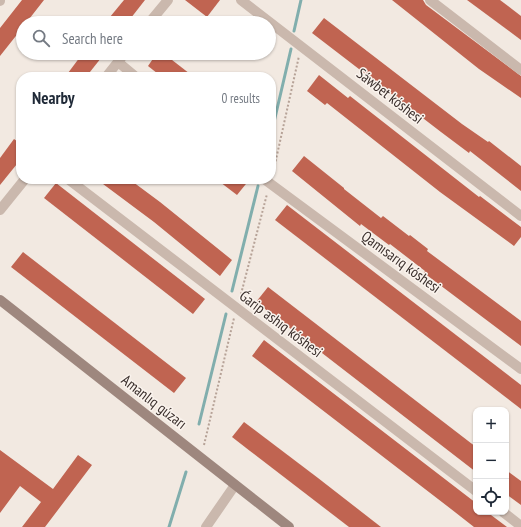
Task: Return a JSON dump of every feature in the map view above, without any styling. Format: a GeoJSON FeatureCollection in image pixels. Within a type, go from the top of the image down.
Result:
{"type":"FeatureCollection","features":[{"type":"Feature","properties":{"kind":"street"},"geometry":{"type":"LineString","coordinates":[[155,16],[168,0]]}},
{"type":"Feature","properties":{"kind":"street","name":"Sáwbet kóshesi"},"geometry":{"type":"LineString","coordinates":[[242,0],[263,16]]}},
{"type":"Feature","properties":{"kind":"street"},"geometry":{"type":"LineString","coordinates":[[430,0],[521,70]]}},
{"type":"Feature","properties":{"kind":"street","name":"Sáwbet kóshesi"},"geometry":{"type":"LineString","coordinates":[[276,27],[521,216]]}},
{"type":"Feature","properties":{"kind":"street"},"geometry":{"type":"LineString","coordinates":[[110,72],[118,62],[130,72]]}},
{"type":"Feature","properties":{"kind":"street"},"geometry":{"type":"LineString","coordinates":[[0,210],[21,184]]}},
{"type":"Feature","properties":{"kind":"street","name":"Ǵarip ashıq kóshesi"},"geometry":{"type":"LineString","coordinates":[[74,184],[473,489]]}},
{"type":"Feature","properties":{"kind":"street","name":"Qamısarıq kóshesi"},"geometry":{"type":"LineString","coordinates":[[271,184],[521,369]]}},
{"type":"Feature","properties":{"kind":"street","name":"Amanlıq gúzarı"},"geometry":{"type":"LineString","coordinates":[[0,300],[289,527]]}},
{"type":"Feature","properties":{"kind":"street"},"geometry":{"type":"LineString","coordinates":[[206,527],[235,485]]}},
{"type":"Feature","properties":{"kind":"street"},"geometry":{"type":"LineString","coordinates":[[507,515],[521,526]]}},
{"type":"Feature","properties":{"kind":"path"},"geometry":{"type":"LineString","coordinates":[[276,145],[301,46]]}},
{"type":"Feature","properties":{"kind":"path"},"geometry":{"type":"LineString","coordinates":[[204,445],[266,184]]}},
{"type":"Feature","properties":{"kind":"building"},"geometry":{"type":"Polygon","coordinates":[[[22,0],[44,0],[31,16],[16,16],[16,36],[0,56],[0,28],[22,0]]]}},
{"type":"Feature","properties":{"kind":"building"},"geometry":{"type":"Polygon","coordinates":[[[124,0],[145,0],[132,16],[111,16],[124,0]]]}},
{"type":"Feature","properties":{"kind":"building"},"geometry":{"type":"Polygon","coordinates":[[[185,0],[220,0],[208,16],[185,0]]]}},
{"type":"Feature","properties":{"kind":"building"},"geometry":{"type":"Polygon","coordinates":[[[392,0],[423,0],[426,5],[521,76],[521,98],[479,69],[392,0]]]}},
{"type":"Feature","properties":{"kind":"building"},"geometry":{"type":"Polygon","coordinates":[[[467,0],[500,0],[521,16],[521,40],[467,0]]]}},
{"type":"Feature","properties":{"kind":"building"},"geometry":{"type":"Polygon","coordinates":[[[324,18],[462,124],[488,142],[489,141],[521,166],[521,191],[312,33],[324,18]]]}},
{"type":"Feature","properties":{"kind":"building"},"geometry":{"type":"Polygon","coordinates":[[[78,60],[99,60],[90,72],[69,72],[78,60]]]}},
{"type":"Feature","properties":{"kind":"building"},"geometry":{"type":"Polygon","coordinates":[[[152,60],[172,60],[188,72],[156,72],[148,66],[152,60]]]}},
{"type":"Feature","properties":{"kind":"building"},"geometry":{"type":"Polygon","coordinates":[[[319,75],[348,98],[350,96],[479,197],[480,196],[521,227],[521,237],[514,246],[440,192],[327,103],[325,105],[307,91],[319,75]]]}},
{"type":"Feature","properties":{"kind":"building"},"geometry":{"type":"Polygon","coordinates":[[[14,139],[16,140],[16,165],[0,185],[0,158],[14,139]]]}},
{"type":"Feature","properties":{"kind":"building"},"geometry":{"type":"Polygon","coordinates":[[[304,156],[381,218],[383,216],[409,236],[410,235],[428,249],[427,251],[521,321],[521,346],[424,273],[425,271],[390,244],[389,245],[361,224],[360,226],[292,171],[304,156]]]}},
{"type":"Feature","properties":{"kind":"building"},"geometry":{"type":"Polygon","coordinates":[[[55,184],[57,184],[205,299],[193,314],[44,198],[55,184]]]}},
{"type":"Feature","properties":{"kind":"building"},"geometry":{"type":"Polygon","coordinates":[[[103,184],[136,184],[232,260],[220,276],[154,222],[103,184]]]}},
{"type":"Feature","properties":{"kind":"building"},"geometry":{"type":"Polygon","coordinates":[[[223,184],[246,184],[237,195],[223,184]]]}},
{"type":"Feature","properties":{"kind":"building"},"geometry":{"type":"Polygon","coordinates":[[[287,205],[521,385],[521,409],[275,220],[287,205]]]}},
{"type":"Feature","properties":{"kind":"building"},"geometry":{"type":"Polygon","coordinates":[[[23,252],[186,378],[174,393],[11,267],[23,252]]]}},
{"type":"Feature","properties":{"kind":"building"},"geometry":{"type":"Polygon","coordinates":[[[268,287],[473,445],[473,470],[256,302],[268,287]]]}},
{"type":"Feature","properties":{"kind":"building"},"geometry":{"type":"Polygon","coordinates":[[[264,340],[473,501],[473,515],[491,515],[507,527],[474,527],[252,356],[264,340]]]}},
{"type":"Feature","properties":{"kind":"building"},"geometry":{"type":"Polygon","coordinates":[[[244,422],[381,527],[349,527],[232,437],[244,422]]]}},
{"type":"Feature","properties":{"kind":"building"},"geometry":{"type":"Polygon","coordinates":[[[0,450],[53,489],[78,455],[92,465],[45,527],[22,527],[41,502],[20,486],[0,513],[0,450]]]}},
{"type":"Feature","properties":{"kind":"building"},"geometry":{"type":"Polygon","coordinates":[[[509,472],[521,481],[521,505],[509,496],[509,472]]]}},
{"type":"Feature","properties":{"kind":"waterway"},"geometry":{"type":"LineString","coordinates":[[294,31],[301,0]]}},
{"type":"Feature","properties":{"kind":"waterway"},"geometry":{"type":"LineString","coordinates":[[276,114],[291,49]]}},
{"type":"Feature","properties":{"kind":"waterway"},"geometry":{"type":"LineString","coordinates":[[232,291],[258,186]]}},
{"type":"Feature","properties":{"kind":"waterway"},"geometry":{"type":"LineString","coordinates":[[199,424],[226,314]]}},
{"type":"Feature","properties":{"kind":"waterway"},"geometry":{"type":"LineString","coordinates":[[169,527],[186,472]]}}]}
